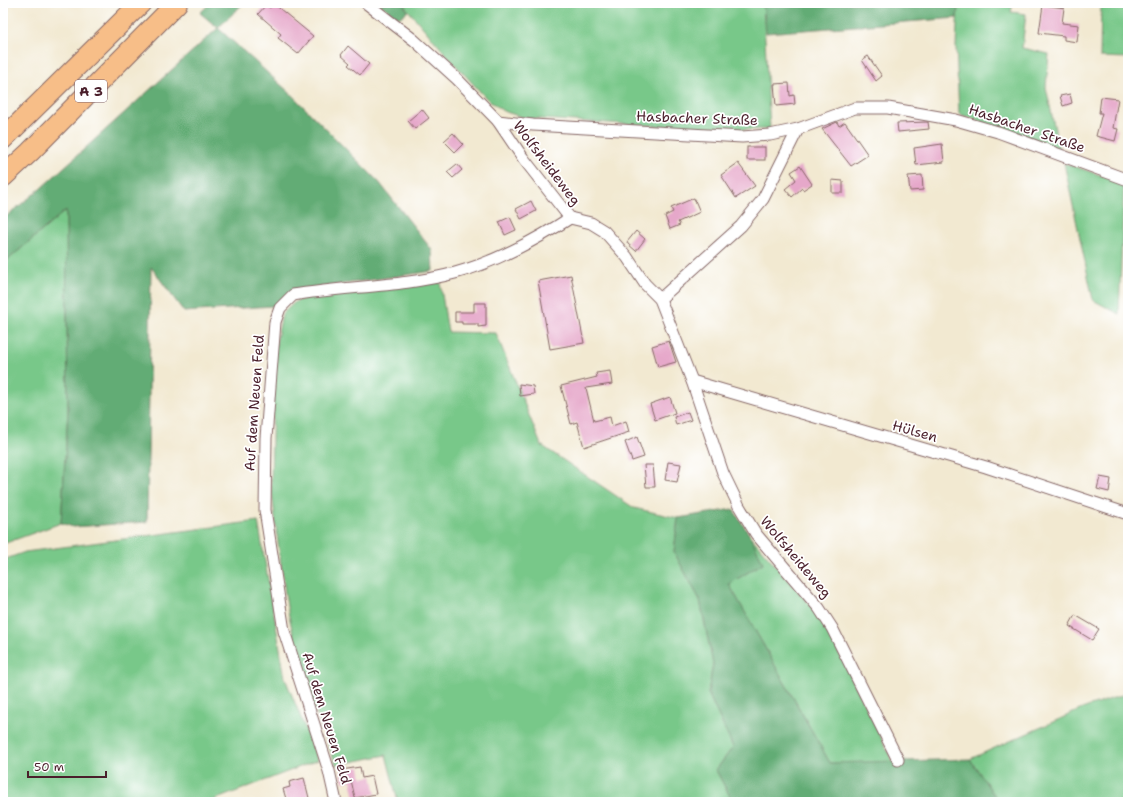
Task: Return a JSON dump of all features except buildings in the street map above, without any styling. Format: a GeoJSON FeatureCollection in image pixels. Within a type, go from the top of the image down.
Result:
{"type":"FeatureCollection","features":[{"type":"Feature","properties":{"kind":"highway","name":"A 3"},"geometry":{"type":"LineString","coordinates":[[3,139],[141,3]]}},
{"type":"Feature","properties":{"kind":"highway","name":"A 3"},"geometry":{"type":"LineString","coordinates":[[3,177],[30,152],[177,3]]}},
{"type":"Feature","properties":{"kind":"street"},"geometry":{"type":"LineString","coordinates":[[366,3],[414,40],[457,79],[498,121]]}},
{"type":"Feature","properties":{"kind":"street","name":"Hasbacher Straße"},"geometry":{"type":"LineString","coordinates":[[498,121],[533,125],[742,137],[770,135],[798,129],[855,108],[869,107],[908,110],[956,120],[998,132],[1128,180]]}},
{"type":"Feature","properties":{"kind":"street","name":"Wolfsheideweg"},"geometry":{"type":"LineString","coordinates":[[498,121],[523,158],[570,218],[591,223],[604,231],[627,257],[645,284],[660,299],[692,382],[723,473],[739,506],[756,534],[819,608],[832,628],[898,760]]}},
{"type":"Feature","properties":{"kind":"street"},"geometry":{"type":"LineString","coordinates":[[660,299],[741,226],[763,199],[798,129]]}},
{"type":"Feature","properties":{"kind":"street","name":"Auf dem Neuen Feld"},"geometry":{"type":"LineString","coordinates":[[336,802],[329,771],[284,631],[265,510],[266,445],[272,346],[275,322],[280,308],[293,295],[428,279],[456,273],[506,253],[548,233],[570,218]]}},
{"type":"Feature","properties":{"kind":"street","name":"Hülsen"},"geometry":{"type":"LineString","coordinates":[[692,382],[986,467],[1128,514]]}},
{"type":"Feature","properties":{"kind":"green space"},"geometry":{"type":"Polygon","coordinates":[[[210,3],[244,3],[218,28],[200,13],[210,3]]]}},
{"type":"Feature","properties":{"kind":"green space"},"geometry":{"type":"Polygon","coordinates":[[[378,3],[402,3],[408,11],[399,18],[378,3]]]}},
{"type":"Feature","properties":{"kind":"green space"},"geometry":{"type":"Polygon","coordinates":[[[402,3],[763,3],[770,129],[725,130],[525,118],[503,111],[487,99],[402,3]]]}},
{"type":"Feature","properties":{"kind":"green space"},"geometry":{"type":"Polygon","coordinates":[[[763,3],[958,3],[957,18],[766,33],[763,3]]]}},
{"type":"Feature","properties":{"kind":"green space"},"geometry":{"type":"Polygon","coordinates":[[[958,3],[1013,3],[1011,12],[1026,14],[1022,48],[1049,54],[1046,87],[1059,149],[959,114],[956,47],[958,3]]]}},
{"type":"Feature","properties":{"kind":"green space"},"geometry":{"type":"Polygon","coordinates":[[[1101,3],[1128,3],[1128,58],[1100,57],[1101,3]]]}},
{"type":"Feature","properties":{"kind":"green space"},"geometry":{"type":"Polygon","coordinates":[[[218,28],[290,93],[379,182],[432,250],[433,271],[301,290],[287,295],[273,306],[184,312],[151,267],[147,522],[73,527],[61,523],[68,411],[66,210],[3,264],[3,219],[40,189],[218,28]]]}},
{"type":"Feature","properties":{"kind":"green space"},"geometry":{"type":"Polygon","coordinates":[[[1064,163],[1124,183],[1119,314],[1093,300],[1064,163]]]}},
{"type":"Feature","properties":{"kind":"green space"},"geometry":{"type":"Polygon","coordinates":[[[66,210],[68,411],[61,523],[3,544],[3,264],[66,210]]]}},
{"type":"Feature","properties":{"kind":"green space"},"geometry":{"type":"Polygon","coordinates":[[[440,282],[448,332],[496,333],[541,445],[634,508],[678,518],[674,552],[700,600],[713,664],[708,693],[733,747],[716,770],[733,802],[398,802],[386,755],[336,765],[303,677],[287,607],[277,535],[271,483],[274,353],[282,314],[295,302],[316,294],[440,282]]]}},
{"type":"Feature","properties":{"kind":"green space"},"geometry":{"type":"Polygon","coordinates":[[[733,509],[751,537],[763,563],[729,584],[830,763],[970,759],[999,802],[733,802],[716,770],[733,747],[708,693],[713,664],[700,600],[674,552],[678,518],[733,509]]]}},
{"type":"Feature","properties":{"kind":"green space"},"geometry":{"type":"Polygon","coordinates":[[[258,521],[285,678],[318,760],[209,802],[3,802],[3,560],[25,552],[258,521]]]}},
{"type":"Feature","properties":{"kind":"green space"},"geometry":{"type":"Polygon","coordinates":[[[751,537],[816,612],[842,658],[895,766],[830,763],[729,584],[763,563],[751,537]]]}},
{"type":"Feature","properties":{"kind":"green space"},"geometry":{"type":"Polygon","coordinates":[[[1128,693],[1128,802],[999,802],[970,759],[1082,709],[1128,693]]]}}]}
